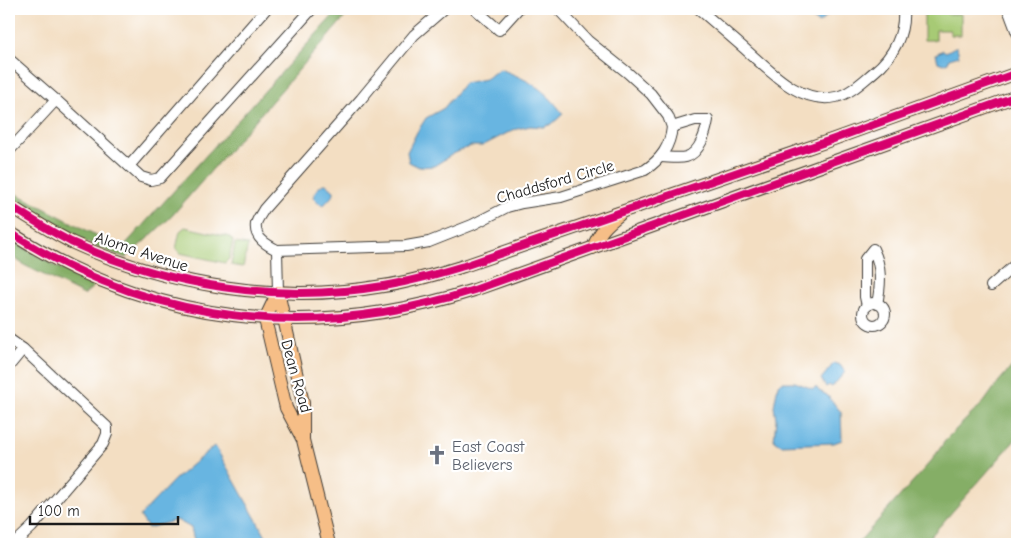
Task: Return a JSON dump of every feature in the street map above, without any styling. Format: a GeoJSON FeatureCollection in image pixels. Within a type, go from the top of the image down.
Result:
{"type":"FeatureCollection","features":[{"type":"Feature","properties":{"kind":"main road","name":"Aloma Avenue"},"geometry":{"type":"LineString","coordinates":[[9,206],[71,241],[134,266],[204,284],[278,292],[348,291],[408,282],[464,266],[831,140],[1017,73]]}},
{"type":"Feature","properties":{"kind":"main road"},"geometry":{"type":"LineString","coordinates":[[9,232],[83,274],[127,291],[184,307],[283,320],[356,316],[428,304],[474,290],[1017,96]]}},
{"type":"Feature","properties":{"kind":"main road"},"geometry":{"type":"LineString","coordinates":[[593,248],[597,236],[604,226],[627,209]]}},
{"type":"Feature","properties":{"kind":"main road"},"geometry":{"type":"LineString","coordinates":[[265,319],[278,292]]}},
{"type":"Feature","properties":{"kind":"main road","name":"Dean Road"},"geometry":{"type":"LineString","coordinates":[[278,292],[303,403],[303,440]]}},
{"type":"Feature","properties":{"kind":"main road","name":"Dean Road"},"geometry":{"type":"LineString","coordinates":[[265,319],[286,408],[303,440],[329,544]]}},
{"type":"Feature","properties":{"kind":"street"},"geometry":{"type":"LineString","coordinates":[[129,166],[266,9]]}},
{"type":"Feature","properties":{"kind":"street"},"geometry":{"type":"LineString","coordinates":[[9,59],[141,177],[151,180],[160,178],[312,9]]}},
{"type":"Feature","properties":{"kind":"street"},"geometry":{"type":"LineString","coordinates":[[278,292],[277,250],[263,243],[258,235],[256,224],[264,209],[361,99],[414,35],[444,9]]}},
{"type":"Feature","properties":{"kind":"street"},"geometry":{"type":"LineString","coordinates":[[475,9],[499,30],[518,9]]}},
{"type":"Feature","properties":{"kind":"street"},"geometry":{"type":"LineString","coordinates":[[558,9],[588,41],[651,94],[668,116],[672,127],[667,148],[661,157]]}},
{"type":"Feature","properties":{"kind":"street"},"geometry":{"type":"LineString","coordinates":[[699,9],[779,79],[797,90],[825,98],[837,97],[847,92],[878,69],[896,46],[902,34],[903,9]]}},
{"type":"Feature","properties":{"kind":"street"},"geometry":{"type":"LineString","coordinates":[[1008,9],[1017,33]]}},
{"type":"Feature","properties":{"kind":"street"},"geometry":{"type":"LineString","coordinates":[[9,151],[56,100]]}},
{"type":"Feature","properties":{"kind":"street"},"geometry":{"type":"LineString","coordinates":[[661,157],[686,157],[694,152],[705,136],[708,120],[695,120],[672,127]]}},
{"type":"Feature","properties":{"kind":"street","name":"Chaddsford Circle"},"geometry":{"type":"LineString","coordinates":[[277,250],[406,246],[429,242],[472,225],[507,207],[561,197],[633,175],[650,167],[661,157]]}},
{"type":"Feature","properties":{"kind":"street"},"geometry":{"type":"LineString","coordinates":[[873,249],[880,261],[881,286],[872,305],[864,297],[865,274],[865,259],[873,249]]}},
{"type":"Feature","properties":{"kind":"street"},"geometry":{"type":"LineString","coordinates":[[991,286],[1017,263]]}},
{"type":"Feature","properties":{"kind":"street"},"geometry":{"type":"LineString","coordinates":[[865,274],[880,275]]}},
{"type":"Feature","properties":{"kind":"street"},"geometry":{"type":"LineString","coordinates":[[9,339],[23,349],[107,426],[107,434],[103,444],[32,527],[14,544]]}},
{"type":"Feature","properties":{"kind":"street"},"geometry":{"type":"LineString","coordinates":[[9,366],[23,349]]}},
{"type":"Feature","properties":{"kind":"green space"},"geometry":{"type":"Polygon","coordinates":[[[339,9],[352,9],[171,217],[126,258],[65,232],[9,198],[9,190],[119,247],[123,247],[339,9]]]}},
{"type":"Feature","properties":{"kind":"green space"},"geometry":{"type":"Polygon","coordinates":[[[924,9],[947,11],[947,14],[961,14],[961,35],[950,35],[950,30],[936,30],[936,40],[924,40],[924,9]]]}},
{"type":"Feature","properties":{"kind":"green space"},"geometry":{"type":"Polygon","coordinates":[[[185,227],[230,237],[233,241],[229,259],[225,263],[180,253],[176,249],[180,231],[185,227]]]}},
{"type":"Feature","properties":{"kind":"green space"},"geometry":{"type":"Polygon","coordinates":[[[9,239],[55,266],[95,285],[84,295],[24,265],[9,254],[9,239]]]}},
{"type":"Feature","properties":{"kind":"green space"},"geometry":{"type":"Polygon","coordinates":[[[235,243],[248,245],[243,267],[231,265],[235,243]]]}},
{"type":"Feature","properties":{"kind":"green space"},"geometry":{"type":"Polygon","coordinates":[[[1017,361],[1017,438],[924,544],[857,544],[932,460],[947,438],[984,402],[1017,361]]]}},
{"type":"Feature","properties":{"kind":"water"},"geometry":{"type":"Polygon","coordinates":[[[798,9],[828,9],[828,15],[819,23],[798,9]]]}},
{"type":"Feature","properties":{"kind":"water"},"geometry":{"type":"Polygon","coordinates":[[[957,47],[959,56],[949,59],[948,62],[943,64],[938,62],[936,54],[943,50],[946,52],[957,47]]]}},
{"type":"Feature","properties":{"kind":"water"},"geometry":{"type":"Polygon","coordinates":[[[500,69],[536,86],[550,98],[563,114],[552,124],[543,127],[530,126],[513,130],[482,146],[471,146],[453,154],[434,166],[419,167],[409,162],[407,152],[426,118],[444,108],[464,83],[485,79],[500,69]]]}},
{"type":"Feature","properties":{"kind":"water"},"geometry":{"type":"Polygon","coordinates":[[[326,184],[334,191],[334,194],[324,205],[318,203],[313,197],[318,188],[326,184]]]}},
{"type":"Feature","properties":{"kind":"water"},"geometry":{"type":"Polygon","coordinates":[[[834,363],[840,365],[845,372],[832,387],[829,385],[826,387],[821,379],[834,363]]]}},
{"type":"Feature","properties":{"kind":"water"},"geometry":{"type":"Polygon","coordinates":[[[781,382],[795,382],[813,389],[816,387],[827,395],[841,412],[842,440],[834,443],[781,445],[774,440],[776,419],[774,406],[778,385],[781,382]]]}},
{"type":"Feature","properties":{"kind":"water"},"geometry":{"type":"Polygon","coordinates":[[[214,446],[270,544],[195,544],[191,528],[177,520],[148,528],[140,516],[174,480],[214,446]]]}},
{"type":"Feature","properties":{"kind":"cycle path"},"geometry":{"type":"LineString","coordinates":[[9,205],[71,242],[146,270],[184,280],[264,292],[344,291],[383,286],[414,280],[464,266],[831,140],[1017,73]]}},
{"type":"Feature","properties":{"kind":"cycle path"},"geometry":{"type":"LineString","coordinates":[[9,232],[64,263],[120,288],[177,305],[235,315],[294,319],[353,316],[413,306],[474,290],[1017,96]]}},
{"type":"Feature","properties":{"kind":"place","name":"East Coast Believers"},"geometry":{"type":"Point","coordinates":[437,455]}}]}
